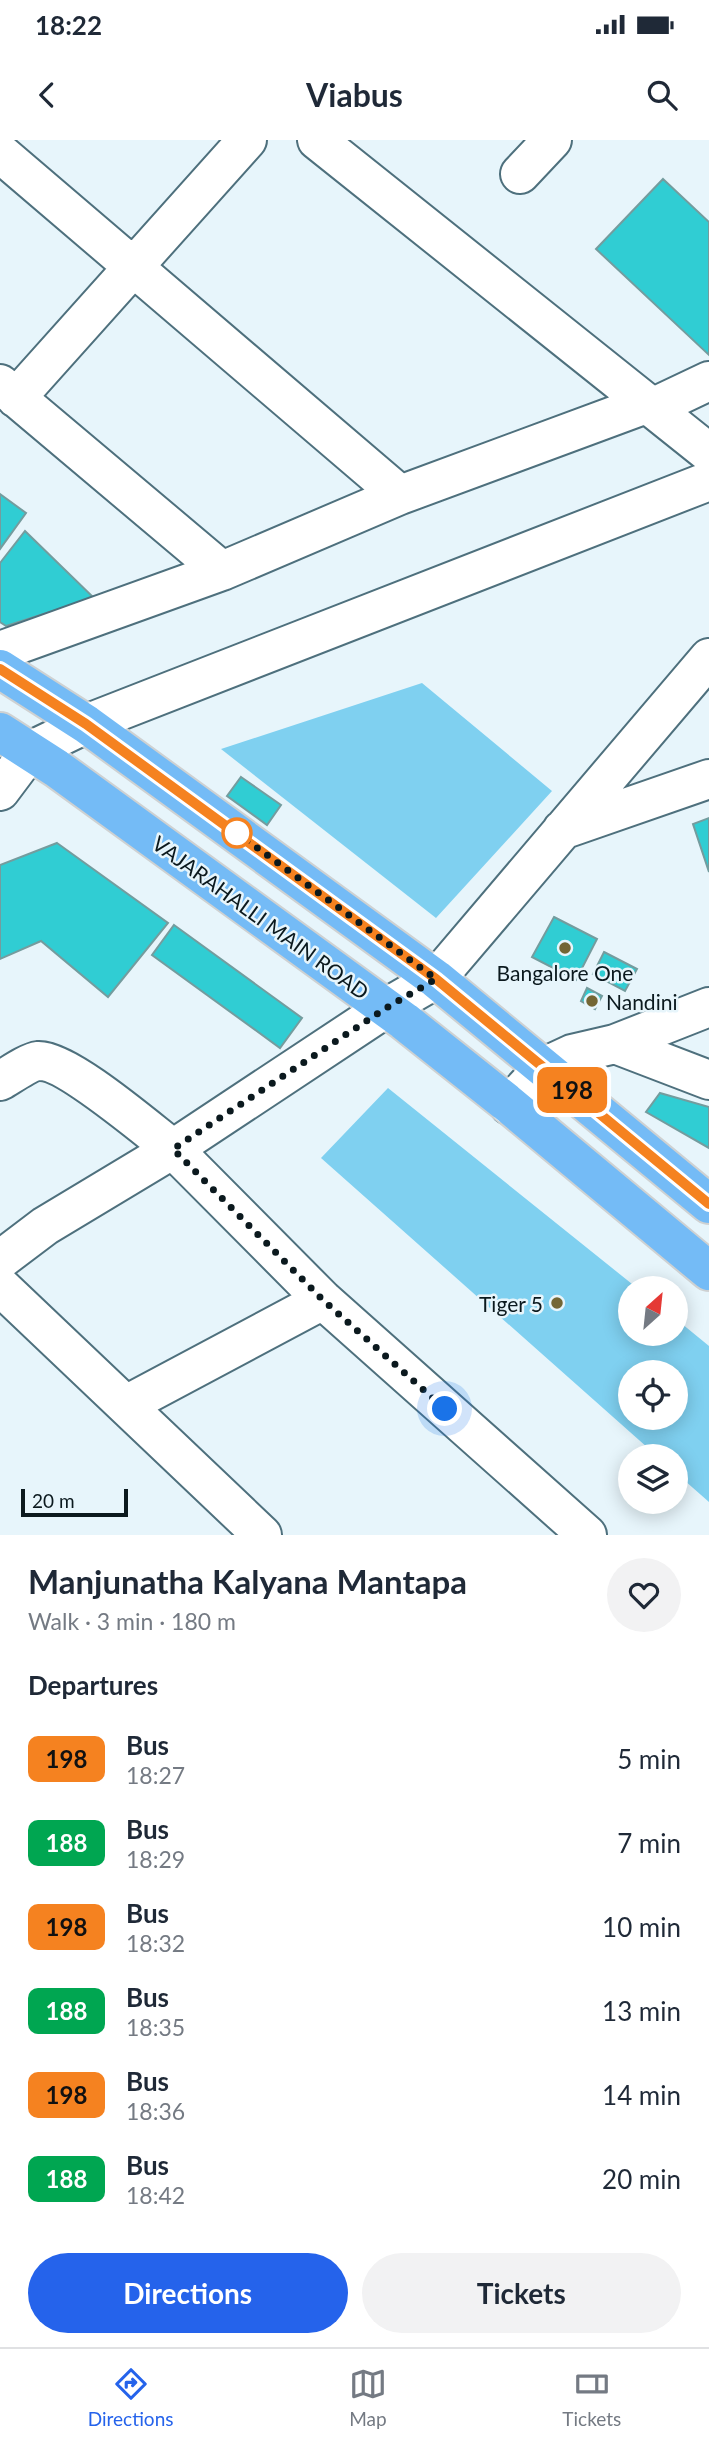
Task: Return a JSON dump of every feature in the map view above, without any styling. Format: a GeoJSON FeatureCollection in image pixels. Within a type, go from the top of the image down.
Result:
{"type":"FeatureCollection","features":[{"type":"Feature","properties":{"kind":"main road"},"geometry":{"type":"LineString","coordinates":[[0,669],[86,724],[436,979],[709,1204]]}},
{"type":"Feature","properties":{"kind":"main road","name":"VAJARAHALLI MAIN ROAD"},"geometry":{"type":"LineString","coordinates":[[15,742],[66,775],[386,1008],[509,1105],[709,1271]]}},
{"type":"Feature","properties":{"kind":"street"},"geometry":{"type":"LineString","coordinates":[[222,571],[8,391],[133,267],[247,140]]}},
{"type":"Feature","properties":{"kind":"street"},"geometry":{"type":"LineString","coordinates":[[317,140],[709,453]]}},
{"type":"Feature","properties":{"kind":"street"},"geometry":{"type":"LineString","coordinates":[[520,174],[552,140]]}},
{"type":"Feature","properties":{"kind":"street"},"geometry":{"type":"LineString","coordinates":[[0,153],[400,495]]}},
{"type":"Feature","properties":{"kind":"street"},"geometry":{"type":"LineString","coordinates":[[0,651],[222,571],[400,495],[649,406],[709,381]]}},
{"type":"Feature","properties":{"kind":"street"},"geometry":{"type":"LineString","coordinates":[[0,791],[15,742],[86,724],[709,481]]}},
{"type":"Feature","properties":{"kind":"street"},"geometry":{"type":"LineString","coordinates":[[0,1260],[46,1226],[173,1149],[386,1008],[436,979],[709,658]]}},
{"type":"Feature","properties":{"kind":"street"},"geometry":{"type":"LineString","coordinates":[[562,830],[709,779]]}},
{"type":"Feature","properties":{"kind":"street"},"geometry":{"type":"LineString","coordinates":[[509,1105],[544,1068],[572,1054],[615,1044],[709,1007]]}},
{"type":"Feature","properties":{"kind":"street"},"geometry":{"type":"LineString","coordinates":[[615,1044],[709,1080]]}},
{"type":"Feature","properties":{"kind":"street"},"geometry":{"type":"LineString","coordinates":[[0,1081],[37,1061],[56,1065],[78,1077],[173,1149],[323,1300],[587,1535]]}},
{"type":"Feature","properties":{"kind":"street"},"geometry":{"type":"LineString","coordinates":[[0,1286],[262,1535]]}},
{"type":"Feature","properties":{"kind":"street"},"geometry":{"type":"LineString","coordinates":[[126,1405],[323,1300]]}},
{"type":"Feature","properties":{"kind":"shaded area"},"geometry":{"type":"Polygon","coordinates":[[[422,683],[552,791],[436,918],[221,749],[422,683]]]}},
{"type":"Feature","properties":{"kind":"shaded area","name":"Tiger 5"},"geometry":{"type":"Polygon","coordinates":[[[388,1088],[622,1276],[618,1276],[618,1346],[688,1346],[688,1329],[709,1346],[709,1502],[688,1484],[688,1444],[643,1444],[628,1430],[688,1430],[688,1360],[618,1360],[618,1421],[321,1158],[388,1088]]]}},
{"type":"Feature","properties":{"kind":"building"},"geometry":{"type":"Polygon","coordinates":[[[663,179],[709,222],[709,355],[596,249],[663,179]]]}},
{"type":"Feature","properties":{"kind":"building"},"geometry":{"type":"Polygon","coordinates":[[[0,494],[26,513],[0,549],[0,494]]]}},
{"type":"Feature","properties":{"kind":"building"},"geometry":{"type":"Polygon","coordinates":[[[25,531],[94,598],[6,626],[0,622],[0,563],[25,531]]]}},
{"type":"Feature","properties":{"kind":"building"},"geometry":{"type":"Polygon","coordinates":[[[241,777],[281,805],[267,825],[227,796],[241,777]]]}},
{"type":"Feature","properties":{"kind":"building"},"geometry":{"type":"Polygon","coordinates":[[[709,818],[709,872],[693,824],[709,818]]]}},
{"type":"Feature","properties":{"kind":"building"},"geometry":{"type":"Polygon","coordinates":[[[57,843],[168,923],[108,997],[41,941],[0,959],[0,865],[57,843]]]}},
{"type":"Feature","properties":{"kind":"building"},"geometry":{"type":"Polygon","coordinates":[[[554,917],[597,939],[576,980],[532,957],[554,917]]]}},
{"type":"Feature","properties":{"kind":"building"},"geometry":{"type":"Polygon","coordinates":[[[174,925],[302,1018],[280,1048],[152,955],[174,925]]]}},
{"type":"Feature","properties":{"kind":"building"},"geometry":{"type":"Polygon","coordinates":[[[604,952],[637,969],[625,991],[593,974],[604,952]]]}},
{"type":"Feature","properties":{"kind":"building"},"geometry":{"type":"Polygon","coordinates":[[[587,988],[602,996],[595,1009],[581,1001],[587,988]]]}},
{"type":"Feature","properties":{"kind":"building"},"geometry":{"type":"Polygon","coordinates":[[[660,1093],[709,1107],[709,1148],[646,1112],[660,1093]]]}},
{"type":"Feature","properties":{"kind":"bus line","name":"198"},"geometry":{"type":"LineString","coordinates":[[0,669],[86,724],[436,979],[709,1204]]}},
{"type":"Feature","properties":{"kind":"place","name":"Bangalore One"},"geometry":{"type":"Point","coordinates":[565,948]}},
{"type":"Feature","properties":{"kind":"place","name":"Nandini"},"geometry":{"type":"Point","coordinates":[592,1001]}},
{"type":"Feature","properties":{"kind":"place","name":"Tiger 5"},"geometry":{"type":"Point","coordinates":[557,1303]}},
{"type":"Feature","properties":{"kind":"route"},"geometry":{"type":"LineString","coordinates":[[237,833],[436,979],[386,1008],[173,1149],[323,1300],[445,1409]]}}]}
